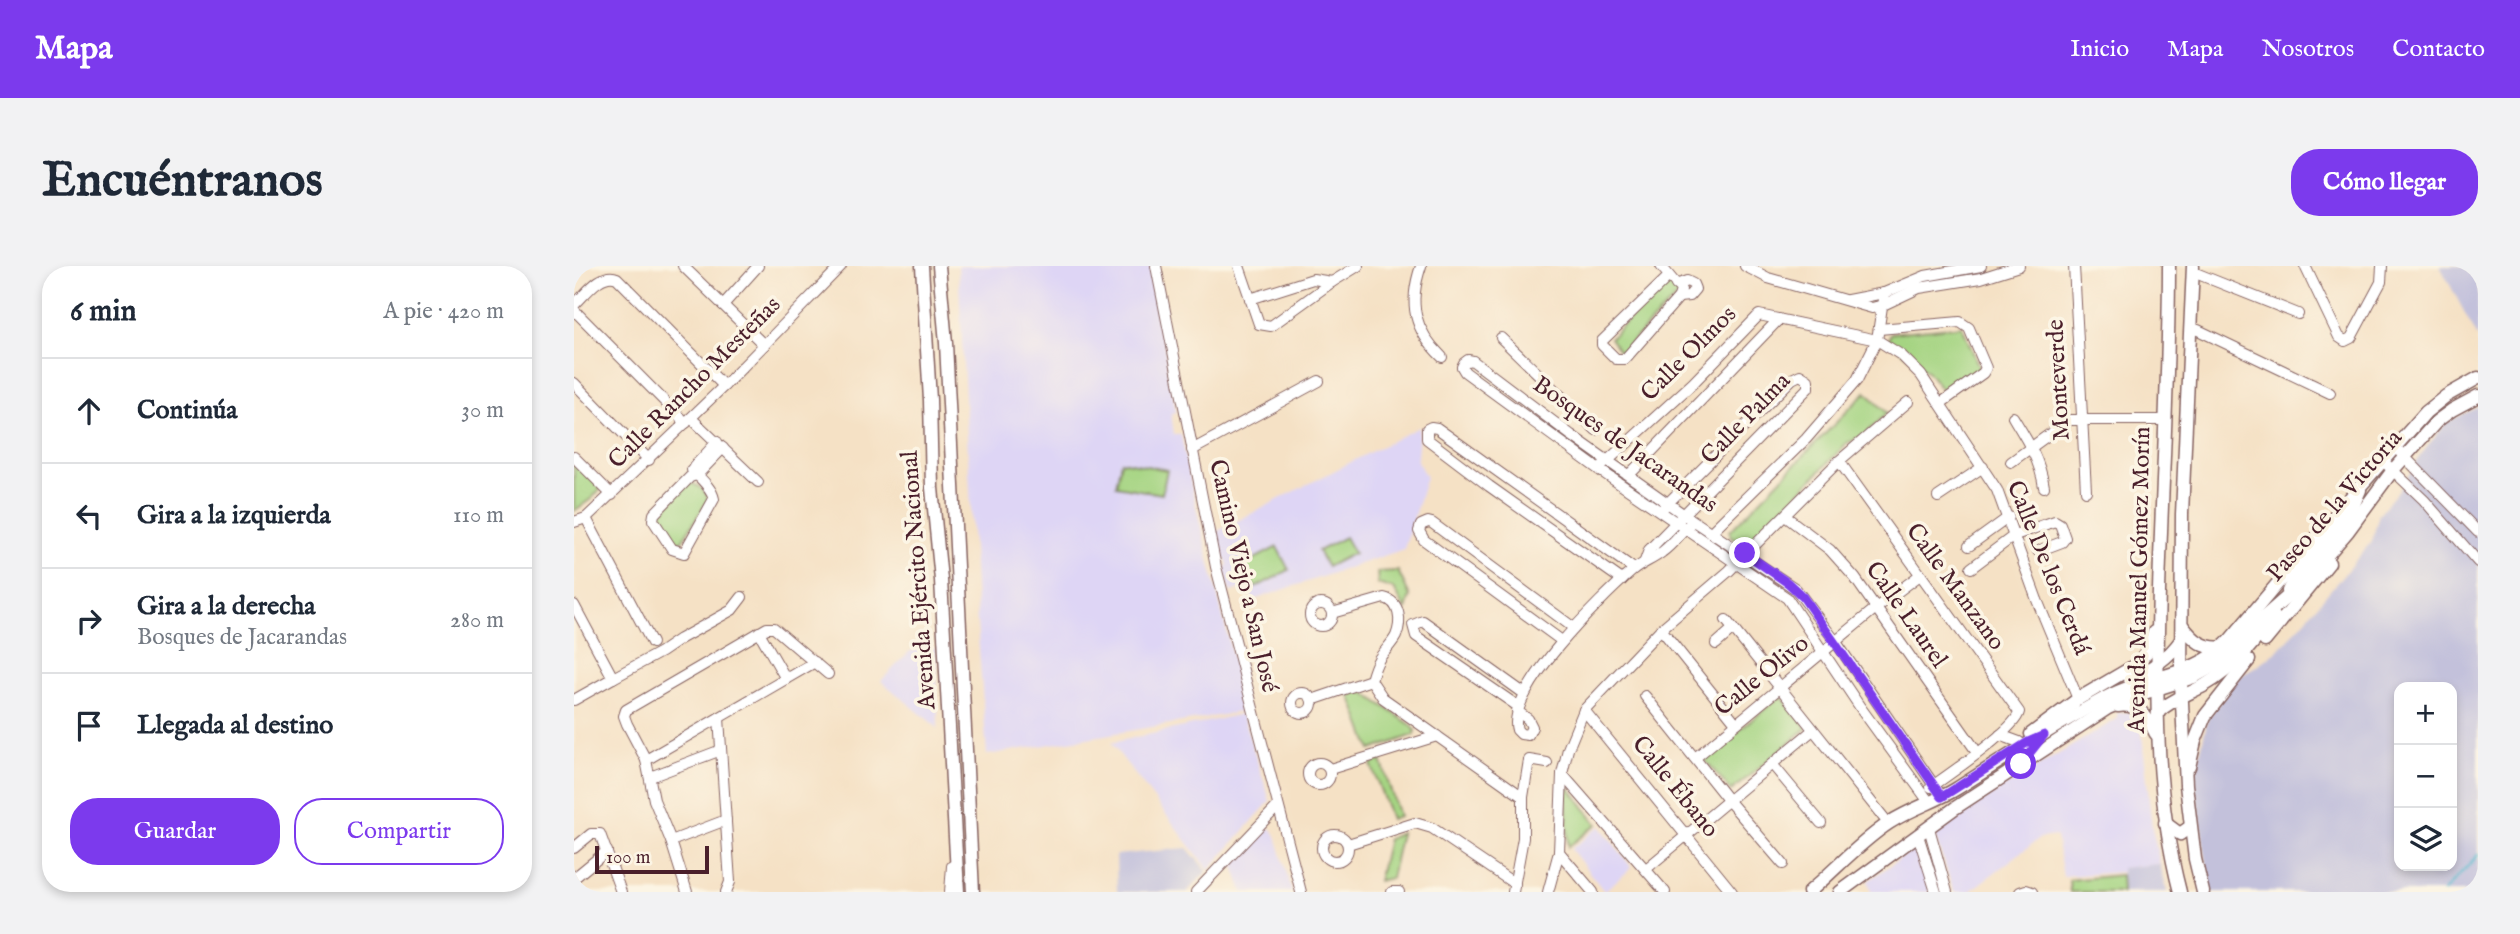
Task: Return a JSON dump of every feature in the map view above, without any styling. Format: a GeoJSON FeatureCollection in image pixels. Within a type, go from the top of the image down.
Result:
{"type":"FeatureCollection","features":[{"type":"Feature","properties":{"kind":"main road","name":"Avenida Ejército Nacional"},"geometry":{"type":"LineString","coordinates":[[922,266],[932,488],[941,580],[958,892]]}},
{"type":"Feature","properties":{"kind":"main road","name":"Avenida Ejército Nacional"},"geometry":{"type":"LineString","coordinates":[[939,266],[946,343],[974,892]]}},
{"type":"Feature","properties":{"kind":"main road","name":"Avenida Manuel Gómez Morín"},"geometry":{"type":"LineString","coordinates":[[2169,266],[2158,611],[2158,766],[2171,858],[2180,892]]}},
{"type":"Feature","properties":{"kind":"main road","name":"Avenida Manuel Gómez Morín"},"geometry":{"type":"LineString","coordinates":[[2193,269],[2186,398],[2181,683],[2190,827],[2203,892]]}},
{"type":"Feature","properties":{"kind":"main road"},"geometry":{"type":"LineString","coordinates":[[2158,712],[2181,683],[2224,647],[2435,403],[2478,378]]}},
{"type":"Feature","properties":{"kind":"main road","name":"Paseo de la Victoria"},"geometry":{"type":"LineString","coordinates":[[2284,599],[2296,590],[2348,531],[2393,470],[2444,415],[2478,396]]}},
{"type":"Feature","properties":{"kind":"main road"},"geometry":{"type":"LineString","coordinates":[[2165,397],[2177,402],[2186,398]]}},
{"type":"Feature","properties":{"kind":"main road"},"geometry":{"type":"LineString","coordinates":[[2165,420],[2175,422],[2186,433]]}},
{"type":"Feature","properties":{"kind":"main road"},"geometry":{"type":"LineString","coordinates":[[2021,764],[2044,735],[2090,699],[2157,677],[2181,683],[2216,678],[2236,663],[2267,625],[2294,581],[2354,507],[2361,486]]}},
{"type":"Feature","properties":{"kind":"main road"},"geometry":{"type":"LineString","coordinates":[[2186,785],[2195,741],[2205,716],[2231,680],[2318,580],[2348,531]]}},
{"type":"Feature","properties":{"kind":"main road"},"geometry":{"type":"LineString","coordinates":[[941,580],[946,607],[952,611],[960,611]]}},
{"type":"Feature","properties":{"kind":"main road"},"geometry":{"type":"LineString","coordinates":[[1965,783],[1978,767],[2019,742],[2078,699],[2143,659],[2150,645],[2158,611]]}},
{"type":"Feature","properties":{"kind":"main road"},"geometry":{"type":"LineString","coordinates":[[943,623],[948,627],[962,660]]}},
{"type":"Feature","properties":{"kind":"main road"},"geometry":{"type":"LineString","coordinates":[[2182,625],[2197,642],[2214,648],[2224,647]]}},
{"type":"Feature","properties":{"kind":"main road"},"geometry":{"type":"LineString","coordinates":[[1840,892],[2021,764],[2157,677],[2181,640]]}},
{"type":"Feature","properties":{"kind":"main road"},"geometry":{"type":"LineString","coordinates":[[2108,708],[2125,705],[2137,708],[2147,717],[2158,737]]}},
{"type":"Feature","properties":{"kind":"main road"},"geometry":{"type":"LineString","coordinates":[[1813,891],[1888,823],[1926,797],[1942,797],[2028,742],[2044,735]]}},
{"type":"Feature","properties":{"kind":"main road"},"geometry":{"type":"LineString","coordinates":[[2165,823],[2180,834],[2190,827]]}},
{"type":"Feature","properties":{"kind":"main road"},"geometry":{"type":"LineString","coordinates":[[2171,858],[2179,851],[2184,851],[2196,859]]}},
{"type":"Feature","properties":{"kind":"street"},"geometry":{"type":"LineString","coordinates":[[683,266],[764,345]]}},
{"type":"Feature","properties":{"kind":"street"},"geometry":{"type":"LineString","coordinates":[[723,305],[758,266]]}},
{"type":"Feature","properties":{"kind":"street","name":"Calle Rancho Mesteñas"},"geometry":{"type":"LineString","coordinates":[[574,522],[586,518],[649,460],[841,266]]}},
{"type":"Feature","properties":{"kind":"street","name":"Camino Viejo a San José"},"geometry":{"type":"LineString","coordinates":[[1156,266],[1216,567],[1301,892]]}},
{"type":"Feature","properties":{"kind":"street"},"geometry":{"type":"LineString","coordinates":[[1239,266],[1259,324],[1271,326],[1358,266]]}},
{"type":"Feature","properties":{"kind":"street"},"geometry":{"type":"LineString","coordinates":[[1421,266],[1415,292],[1417,324],[1429,345],[1442,357]]}},
{"type":"Feature","properties":{"kind":"street"},"geometry":{"type":"LineString","coordinates":[[1661,266],[1681,292],[1679,297],[1625,359],[1616,359],[1602,345],[1604,338],[1668,276]]}},
{"type":"Feature","properties":{"kind":"street"},"geometry":{"type":"LineString","coordinates":[[1745,266],[1768,278],[1867,307],[1883,305],[1934,275]]}},
{"type":"Feature","properties":{"kind":"street"},"geometry":{"type":"LineString","coordinates":[[1848,300],[1884,293],[1909,281],[1982,266]]}},
{"type":"Feature","properties":{"kind":"street"},"geometry":{"type":"LineString","coordinates":[[1945,274],[1981,278],[2019,266]]}},
{"type":"Feature","properties":{"kind":"street","name":"Monteverde"},"geometry":{"type":"LineString","coordinates":[[2074,266],[2086,491]]}},
{"type":"Feature","properties":{"kind":"street"},"geometry":{"type":"LineString","coordinates":[[2305,266],[2339,337],[2345,341],[2351,338],[2381,282],[2382,266]]}},
{"type":"Feature","properties":{"kind":"street"},"geometry":{"type":"LineString","coordinates":[[2193,269],[2298,314]]}},
{"type":"Feature","properties":{"kind":"street"},"geometry":{"type":"LineString","coordinates":[[723,386],[625,284],[612,275],[601,279],[574,307],[688,420],[720,445],[758,482]]}},
{"type":"Feature","properties":{"kind":"street"},"geometry":{"type":"LineString","coordinates":[[1251,299],[1313,279],[1332,282]]}},
{"type":"Feature","properties":{"kind":"street"},"geometry":{"type":"LineString","coordinates":[[1712,532],[1842,399],[1865,366],[1877,340],[1884,293]]}},
{"type":"Feature","properties":{"kind":"street","name":"Calle Olmos"},"geometry":{"type":"LineString","coordinates":[[1598,469],[1693,383],[1755,317],[1766,315],[1779,319],[1629,475]]}},
{"type":"Feature","properties":{"kind":"street","name":"Calle De los Cerdá"},"geometry":{"type":"LineString","coordinates":[[1779,319],[1877,340],[1911,363],[1941,403],[1997,490],[2037,600],[2078,699]]}},
{"type":"Feature","properties":{"kind":"street"},"geometry":{"type":"LineString","coordinates":[[1880,329],[1960,322],[1969,328],[1986,368],[1983,373],[1941,403]]}},
{"type":"Feature","properties":{"kind":"street"},"geometry":{"type":"LineString","coordinates":[[2190,329],[2198,330],[2330,393]]}},
{"type":"Feature","properties":{"kind":"street"},"geometry":{"type":"LineString","coordinates":[[1501,338],[1588,424],[1575,437],[1573,451]]}},
{"type":"Feature","properties":{"kind":"street","name":"Bosques de Jacarandas"},"geometry":{"type":"LineString","coordinates":[[1522,414],[1465,372],[1464,363],[1473,361],[1683,514],[1796,589],[1836,642],[1942,797]]}},
{"type":"Feature","properties":{"kind":"street","name":"Calle Palma"},"geometry":{"type":"LineString","coordinates":[[1645,561],[1649,550],[1808,388],[1809,383],[1804,377],[1798,375],[1792,379],[1659,512]]}},
{"type":"Feature","properties":{"kind":"street"},"geometry":{"type":"LineString","coordinates":[[1192,450],[1319,381]]}},
{"type":"Feature","properties":{"kind":"street"},"geometry":{"type":"LineString","coordinates":[[574,383],[649,460]]}},
{"type":"Feature","properties":{"kind":"street"},"geometry":{"type":"LineString","coordinates":[[1693,383],[1707,395]]}},
{"type":"Feature","properties":{"kind":"street"},"geometry":{"type":"LineString","coordinates":[[1548,892],[1559,852],[1562,774],[1568,749],[1584,710],[1661,629],[1737,562],[1839,461],[1908,402]]}},
{"type":"Feature","properties":{"kind":"street"},"geometry":{"type":"LineString","coordinates":[[1530,404],[1522,414],[1684,530],[1737,562],[1787,598],[1860,707],[1926,797]]}},
{"type":"Feature","properties":{"kind":"street"},"geometry":{"type":"LineString","coordinates":[[2012,417],[2032,447],[2042,472],[2044,487]]}},
{"type":"Feature","properties":{"kind":"street"},"geometry":{"type":"LineString","coordinates":[[2011,462],[2069,420],[2165,420]]}},
{"type":"Feature","properties":{"kind":"street"},"geometry":{"type":"LineString","coordinates":[[1622,580],[1552,532],[1427,439],[1427,429],[1437,428],[1634,569]]}},
{"type":"Feature","properties":{"kind":"street"},"geometry":{"type":"LineString","coordinates":[[1735,437],[1747,449]]}},
{"type":"Feature","properties":{"kind":"street"},"geometry":{"type":"LineString","coordinates":[[693,474],[713,494],[714,499],[684,553],[671,549],[653,517],[656,510],[720,445]]}},
{"type":"Feature","properties":{"kind":"street"},"geometry":{"type":"LineString","coordinates":[[2395,447],[2478,531]]}},
{"type":"Feature","properties":{"kind":"street"},"geometry":{"type":"LineString","coordinates":[[574,457],[612,495]]}},
{"type":"Feature","properties":{"kind":"street","name":"Calle Manzano"},"geometry":{"type":"LineString","coordinates":[[1839,461],[2019,712],[2017,720],[1934,785],[1926,797]]}},
{"type":"Feature","properties":{"kind":"street"},"geometry":{"type":"LineString","coordinates":[[2383,461],[2424,500],[2478,562]]}},
{"type":"Feature","properties":{"kind":"street"},"geometry":{"type":"LineString","coordinates":[[1938,497],[1983,467]]}},
{"type":"Feature","properties":{"kind":"street"},"geometry":{"type":"LineString","coordinates":[[1489,486],[1498,473]]}},
{"type":"Feature","properties":{"kind":"street","name":"Calle Laurel"},"geometry":{"type":"LineString","coordinates":[[1785,516],[1840,559],[1977,752]]}},
{"type":"Feature","properties":{"kind":"street"},"geometry":{"type":"LineString","coordinates":[[1969,546],[2008,517]]}},
{"type":"Feature","properties":{"kind":"street"},"geometry":{"type":"LineString","coordinates":[[586,518],[652,643]]}},
{"type":"Feature","properties":{"kind":"street"},"geometry":{"type":"LineString","coordinates":[[1552,532],[1562,519]]}},
{"type":"Feature","properties":{"kind":"street"},"geometry":{"type":"LineString","coordinates":[[1525,694],[1423,621],[1413,625],[1416,636],[1518,709],[1525,694],[1574,628],[1634,569],[1664,551],[1693,520]]}},
{"type":"Feature","properties":{"kind":"street"},"geometry":{"type":"LineString","coordinates":[[1971,568],[2015,535],[2055,522],[2060,524],[2065,538],[2062,542],[2038,551]]}},
{"type":"Feature","properties":{"kind":"street"},"geometry":{"type":"LineString","coordinates":[[1562,641],[1424,540],[1419,531],[1421,525],[1432,523],[1574,628]]}},
{"type":"Feature","properties":{"kind":"street"},"geometry":{"type":"LineString","coordinates":[[1488,585],[1497,572]]}},
{"type":"Feature","properties":{"kind":"street","name":"Calle Olivo"},"geometry":{"type":"LineString","coordinates":[[1695,758],[1876,608],[1920,575]]}},
{"type":"Feature","properties":{"kind":"street"},"geometry":{"type":"LineString","coordinates":[[574,700],[732,610],[743,597]]}},
{"type":"Feature","properties":{"kind":"street"},"geometry":{"type":"LineString","coordinates":[[1312,700],[1371,680],[1380,657],[1398,631],[1398,612],[1388,598],[1332,613]]}},
{"type":"Feature","properties":{"kind":"street"},"geometry":{"type":"LineString","coordinates":[[574,605],[613,678]]}},
{"type":"Feature","properties":{"kind":"street"},"geometry":{"type":"LineString","coordinates":[[1716,643],[1730,624],[1888,823]]}},
{"type":"Feature","properties":{"kind":"street"},"geometry":{"type":"LineString","coordinates":[[687,892],[671,841],[654,800],[646,760],[624,716],[626,710],[767,628],[774,628],[828,674]]}},
{"type":"Feature","properties":{"kind":"street"},"geometry":{"type":"LineString","coordinates":[[1661,629],[1736,723]]}},
{"type":"Feature","properties":{"kind":"street"},"geometry":{"type":"LineString","coordinates":[[759,632],[786,679]]}},
{"type":"Feature","properties":{"kind":"street"},"geometry":{"type":"LineString","coordinates":[[1462,669],[1470,656]]}},
{"type":"Feature","properties":{"kind":"street"},"geometry":{"type":"LineString","coordinates":[[646,760],[815,662]]}},
{"type":"Feature","properties":{"kind":"street"},"geometry":{"type":"LineString","coordinates":[[1371,680],[1383,698],[1523,797]]}},
{"type":"Feature","properties":{"kind":"street"},"geometry":{"type":"LineString","coordinates":[[1645,696],[1728,800],[1783,863]]}},
{"type":"Feature","properties":{"kind":"street"},"geometry":{"type":"LineString","coordinates":[[1860,707],[1874,697]]}},
{"type":"Feature","properties":{"kind":"street","name":"Calle Ébano"},"geometry":{"type":"LineString","coordinates":[[1584,710],[1732,892]]}},
{"type":"Feature","properties":{"kind":"street"},"geometry":{"type":"LineString","coordinates":[[719,718],[730,881],[726,892]]}},
{"type":"Feature","properties":{"kind":"street"},"geometry":{"type":"LineString","coordinates":[[1646,869],[1813,730]]}},
{"type":"Feature","properties":{"kind":"street"},"geometry":{"type":"LineString","coordinates":[[2000,735],[2019,742]]}},
{"type":"Feature","properties":{"kind":"street"},"geometry":{"type":"LineString","coordinates":[[1330,769],[1437,736]]}},
{"type":"Feature","properties":{"kind":"street"},"geometry":{"type":"LineString","coordinates":[[650,777],[721,750]]}},
{"type":"Feature","properties":{"kind":"street"},"geometry":{"type":"LineString","coordinates":[[1348,844],[1415,822],[1420,823],[1432,828],[1514,888],[1523,838],[1523,797],[1529,760],[1547,763]]}},
{"type":"Feature","properties":{"kind":"street"},"geometry":{"type":"LineString","coordinates":[[1772,764],[1821,823]]}},
{"type":"Feature","properties":{"kind":"street"},"geometry":{"type":"LineString","coordinates":[[1562,774],[1665,892]]}},
{"type":"Feature","properties":{"kind":"street"},"geometry":{"type":"LineString","coordinates":[[1196,892],[1278,807]]}},
{"type":"Feature","properties":{"kind":"street"},"geometry":{"type":"LineString","coordinates":[[671,841],[726,820]]}},
{"type":"Feature","properties":{"kind":"street"},"geometry":{"type":"LineString","coordinates":[[1924,832],[1936,892]]}},
{"type":"Feature","properties":{"kind":"street"},"geometry":{"type":"LineString","coordinates":[[1924,832],[1947,892]]}},
{"type":"Feature","properties":{"kind":"street"},"geometry":{"type":"LineString","coordinates":[[574,848],[591,834],[600,834],[621,892]]}},
{"type":"Feature","properties":{"kind":"street"},"geometry":{"type":"LineString","coordinates":[[950,892],[956,848]]}},
{"type":"Feature","properties":{"kind":"street"},"geometry":{"type":"LineString","coordinates":[[574,878],[607,851]]}},
{"type":"Feature","properties":{"kind":"street"},"geometry":{"type":"LineString","coordinates":[[1559,852],[1593,892]]}},
{"type":"Feature","properties":{"kind":"street"},"geometry":{"type":"LineString","coordinates":[[1392,892],[1399,892]]}},
{"type":"Feature","properties":{"kind":"street"},"geometry":{"type":"LineString","coordinates":[[2020,892],[2032,892]]}},
{"type":"Feature","properties":{"kind":"shaded area"},"geometry":{"type":"Polygon","coordinates":[[[958,266],[1151,266],[1176,412],[1171,413],[1174,435],[1181,435],[1246,711],[987,755],[977,622],[958,266]]]}},
{"type":"Feature","properties":{"kind":"shaded area"},"geometry":{"type":"Polygon","coordinates":[[[2440,266],[2478,266],[2478,338],[2440,266]]]}},
{"type":"Feature","properties":{"kind":"shaded area"},"geometry":{"type":"Polygon","coordinates":[[[2478,407],[2478,892],[2211,892],[2194,780],[2208,718],[2235,680],[2274,654],[2287,641],[2372,541],[2379,514],[2402,486],[2420,456],[2447,422],[2478,407]]]}},
{"type":"Feature","properties":{"kind":"shaded area"},"geometry":{"type":"Polygon","coordinates":[[[1419,427],[1417,461],[1426,477],[1404,549],[1253,600],[1247,587],[1230,592],[1223,569],[1228,565],[1226,560],[1221,559],[1214,533],[1419,427]]]}},
{"type":"Feature","properties":{"kind":"shaded area"},"geometry":{"type":"Polygon","coordinates":[[[936,648],[938,728],[881,681],[910,651],[936,648]]]}},
{"type":"Feature","properties":{"kind":"shaded area"},"geometry":{"type":"Polygon","coordinates":[[[2130,712],[2137,717],[2138,725],[2141,726],[2152,828],[2160,864],[2121,868],[2121,872],[2063,876],[2056,836],[2040,838],[1969,892],[1954,892],[1935,836],[1999,790],[2117,719],[2117,713],[2130,712]]]}},
{"type":"Feature","properties":{"kind":"shaded area"},"geometry":{"type":"Polygon","coordinates":[[[1242,714],[1270,801],[1209,870],[1111,743],[1242,714]]]}},
{"type":"Feature","properties":{"kind":"shaded area"},"geometry":{"type":"Polygon","coordinates":[[[1600,826],[1632,868],[1604,891],[1571,849],[1600,826]]]}},
{"type":"Feature","properties":{"kind":"shaded area"},"geometry":{"type":"Polygon","coordinates":[[[1265,828],[1272,829],[1276,836],[1292,892],[1243,892],[1233,863],[1265,828]]]}},
{"type":"Feature","properties":{"kind":"shaded area"},"geometry":{"type":"Polygon","coordinates":[[[1187,848],[1207,871],[1187,892],[1117,892],[1116,855],[1187,848]]]}},
{"type":"Feature","properties":{"kind":"shaded area"},"geometry":{"type":"Polygon","coordinates":[[[1914,849],[1919,853],[1930,892],[1871,892],[1868,881],[1914,849]]]}},
{"type":"Feature","properties":{"kind":"shaded area"},"geometry":{"type":"Polygon","coordinates":[[[2160,864],[2167,892],[2123,892],[2121,868],[2160,864]]]}},
{"type":"Feature","properties":{"kind":"green space"},"geometry":{"type":"Polygon","coordinates":[[[1668,281],[1681,292],[1621,353],[1610,338],[1668,281]]]}},
{"type":"Feature","properties":{"kind":"green space"},"geometry":{"type":"Polygon","coordinates":[[[1962,326],[1979,367],[1977,373],[1947,392],[1942,390],[1927,371],[1888,340],[1891,333],[1962,326]]]}},
{"type":"Feature","properties":{"kind":"green space"},"geometry":{"type":"Polygon","coordinates":[[[1866,392],[1887,413],[1865,435],[1847,443],[1747,546],[1731,536],[1730,531],[1866,392]]]}},
{"type":"Feature","properties":{"kind":"green space"},"geometry":{"type":"Polygon","coordinates":[[[574,459],[601,489],[574,511],[574,459]]]}},
{"type":"Feature","properties":{"kind":"green space"},"geometry":{"type":"Polygon","coordinates":[[[1121,461],[1167,470],[1162,494],[1116,486],[1121,461]]]}},
{"type":"Feature","properties":{"kind":"green space"},"geometry":{"type":"Polygon","coordinates":[[[689,483],[701,489],[708,500],[682,541],[677,542],[660,515],[689,483]]]}},
{"type":"Feature","properties":{"kind":"green space"},"geometry":{"type":"Polygon","coordinates":[[[1345,537],[1354,553],[1327,567],[1318,551],[1345,537]]]}},
{"type":"Feature","properties":{"kind":"green space"},"geometry":{"type":"Polygon","coordinates":[[[1277,547],[1289,570],[1255,588],[1243,565],[1277,547]]]}},
{"type":"Feature","properties":{"kind":"green space"},"geometry":{"type":"Polygon","coordinates":[[[1398,571],[1410,596],[1406,610],[1394,589],[1378,584],[1377,572],[1398,571]]]}},
{"type":"Feature","properties":{"kind":"green space"},"geometry":{"type":"Polygon","coordinates":[[[1360,690],[1411,725],[1415,730],[1414,735],[1371,750],[1349,692],[1360,690]]]}},
{"type":"Feature","properties":{"kind":"green space"},"geometry":{"type":"Polygon","coordinates":[[[1781,696],[1807,728],[1731,791],[1704,759],[1781,696]]]}},
{"type":"Feature","properties":{"kind":"green space"},"geometry":{"type":"Polygon","coordinates":[[[1381,760],[1399,816],[1391,819],[1371,764],[1381,760]]]}},
{"type":"Feature","properties":{"kind":"green space"},"geometry":{"type":"Polygon","coordinates":[[[1569,787],[1597,824],[1568,847],[1566,793],[1569,787]]]}},
{"type":"Feature","properties":{"kind":"green space"},"geometry":{"type":"Polygon","coordinates":[[[1401,833],[1391,878],[1378,881],[1388,839],[1401,833]]]}},
{"type":"Feature","properties":{"kind":"green space"},"geometry":{"type":"Polygon","coordinates":[[[2121,875],[2122,892],[2070,892],[2069,880],[2121,875]]]}},
{"type":"Feature","properties":{"kind":"waterway"},"geometry":{"type":"LineString","coordinates":[[2443,892],[2478,855]]}},
{"type":"Feature","properties":{"kind":"route"},"geometry":{"type":"LineString","coordinates":[[1745,553],[1796,589],[1803,597],[1942,797],[2028,742],[2044,735],[2021,764]]}}]}
